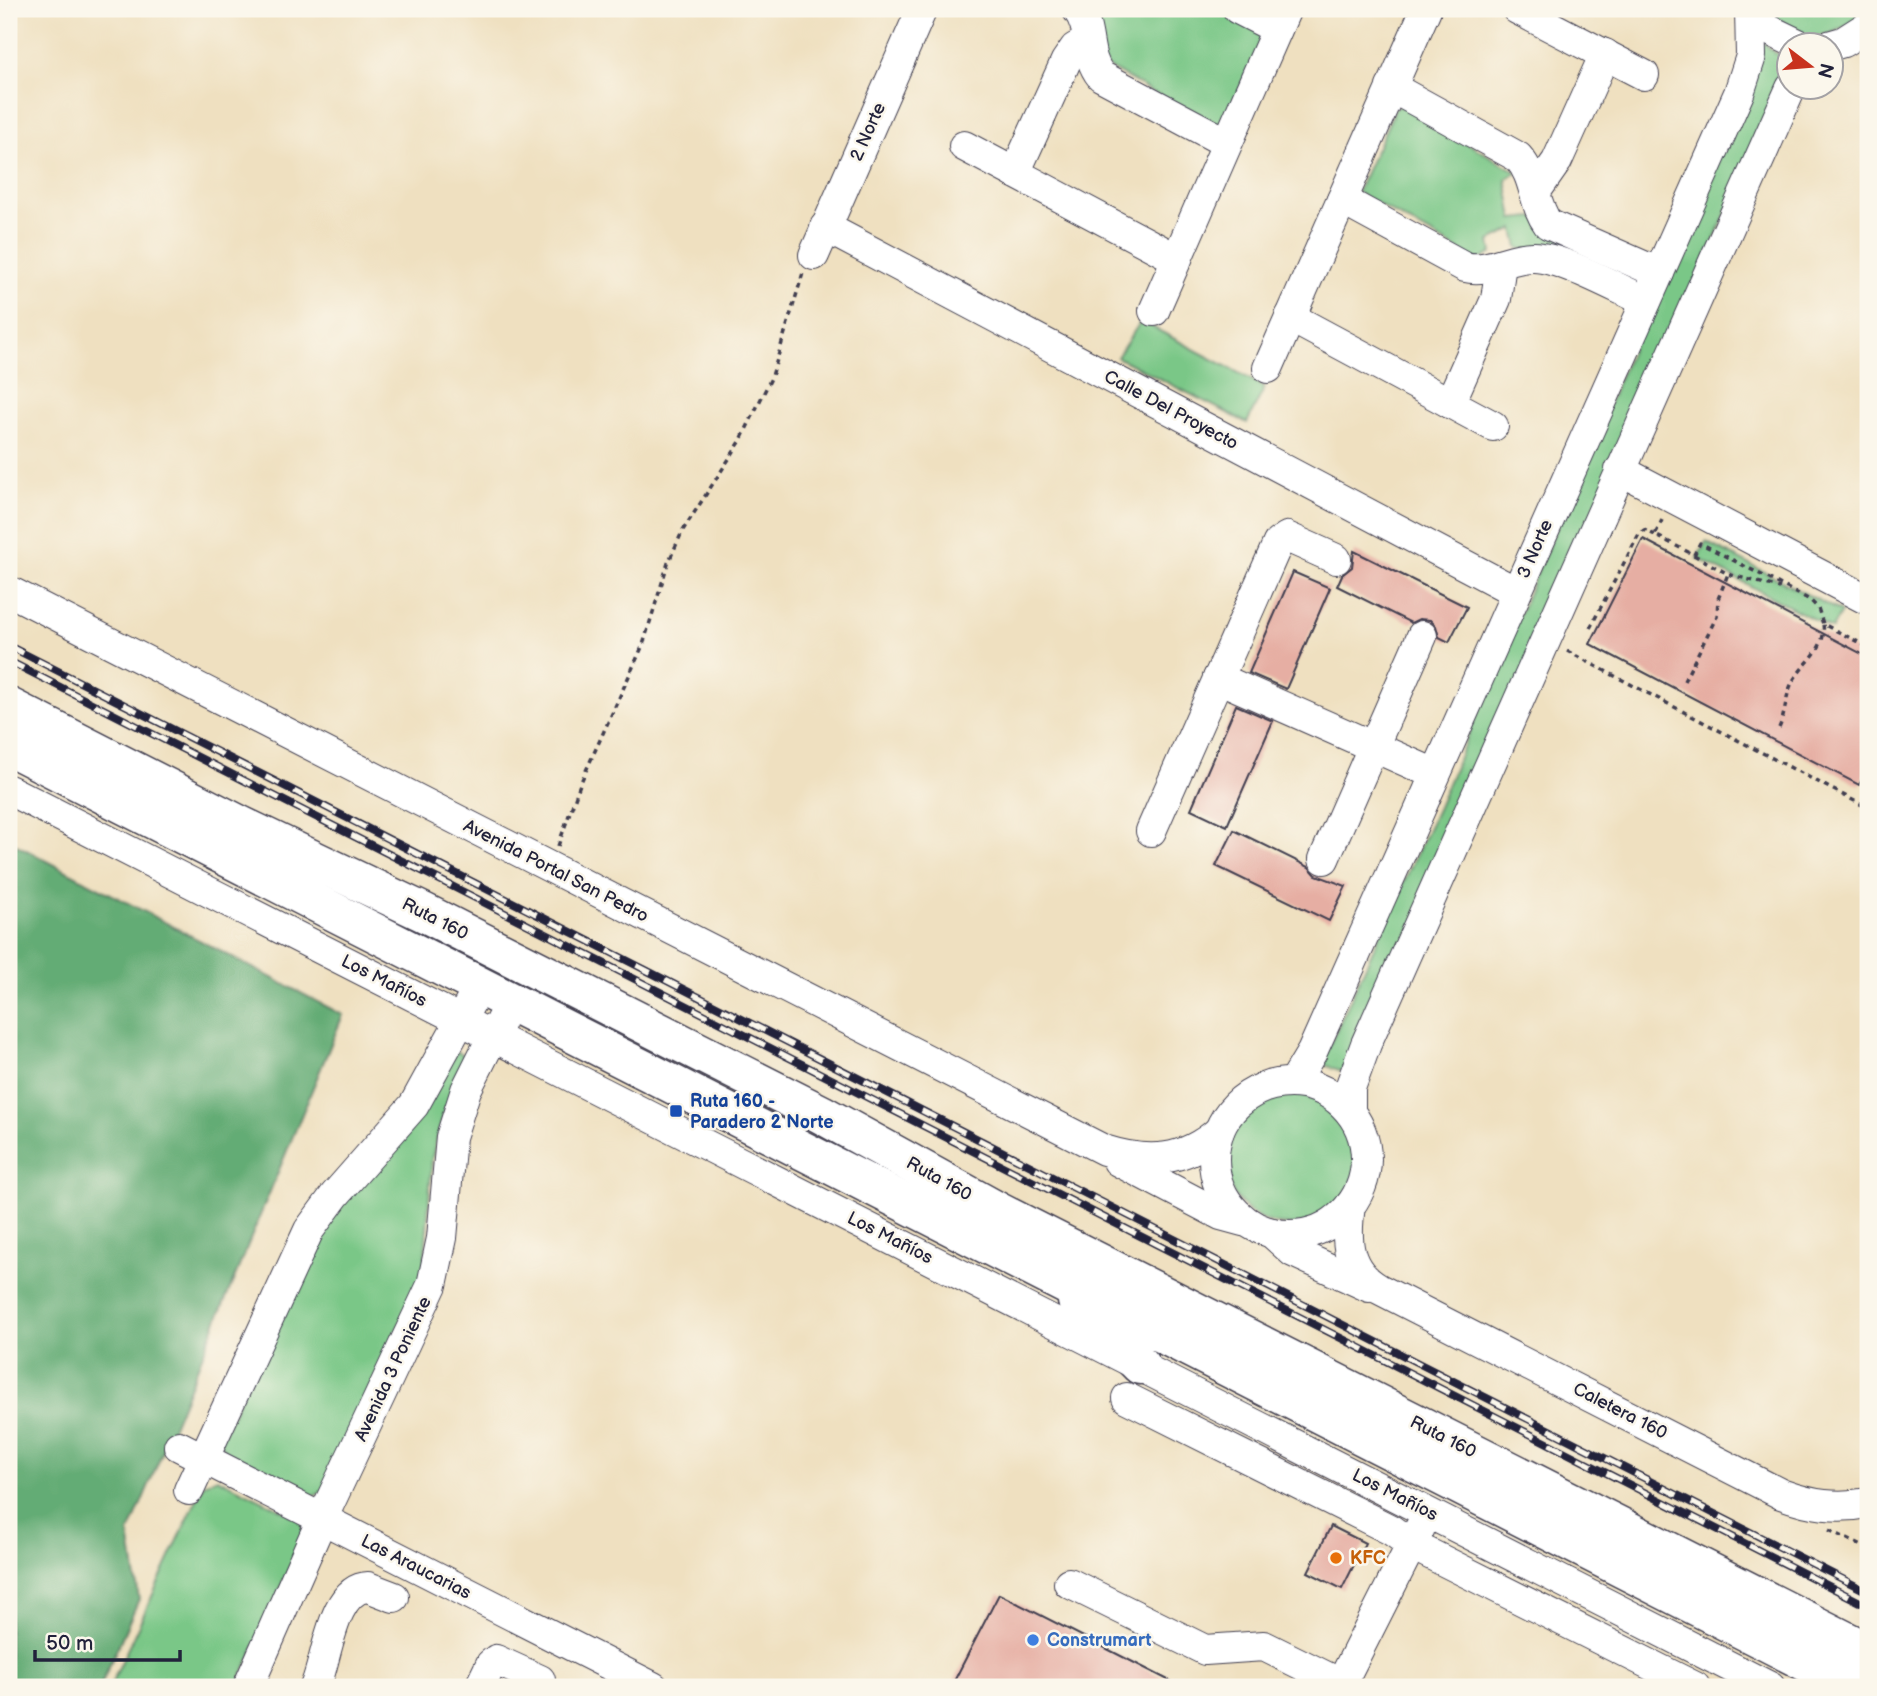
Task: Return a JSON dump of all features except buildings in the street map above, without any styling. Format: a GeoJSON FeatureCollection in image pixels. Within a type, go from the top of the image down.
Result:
{"type":"FeatureCollection","features":[{"type":"Feature","properties":{"kind":"highway","name":"Ruta 160"},"geometry":{"type":"LineString","coordinates":[[9,707],[821,1114],[997,1211],[1868,1652]]}},
{"type":"Feature","properties":{"kind":"highway","name":"Ruta 160"},"geometry":{"type":"LineString","coordinates":[[9,746],[1855,1687]]}},
{"type":"Feature","properties":{"kind":"highway"},"geometry":{"type":"LineString","coordinates":[[495,994],[493,970],[512,957]]}},
{"type":"Feature","properties":{"kind":"highway"},"geometry":{"type":"LineString","coordinates":[[1054,1277],[1134,1382]]}},
{"type":"Feature","properties":{"kind":"street","name":"2 Norte"},"geometry":{"type":"LineString","coordinates":[[807,267],[922,9]]}},
{"type":"Feature","properties":{"kind":"street"},"geometry":{"type":"LineString","coordinates":[[1077,9],[1087,26],[1091,62],[1101,76],[1227,143]]}},
{"type":"Feature","properties":{"kind":"street"},"geometry":{"type":"LineString","coordinates":[[1154,311],[1282,19],[1238,9]]}},
{"type":"Feature","properties":{"kind":"street"},"geometry":{"type":"LineString","coordinates":[[1268,368],[1426,9]]}},
{"type":"Feature","properties":{"kind":"street"},"geometry":{"type":"LineString","coordinates":[[1517,9],[1644,75]]}},
{"type":"Feature","properties":{"kind":"street"},"geometry":{"type":"LineString","coordinates":[[1750,9],[1767,29],[1776,33]]}},
{"type":"Feature","properties":{"kind":"street","name":"3 Norte"},"geometry":{"type":"LineString","coordinates":[[1294,1082],[1312,1052],[1746,75],[1752,40],[1750,9]]}},
{"type":"Feature","properties":{"kind":"street"},"geometry":{"type":"LineString","coordinates":[[1847,45],[1868,26]]}},
{"type":"Feature","properties":{"kind":"street"},"geometry":{"type":"LineString","coordinates":[[1015,173],[1066,61],[1075,48],[1088,41]]}},
{"type":"Feature","properties":{"kind":"street"},"geometry":{"type":"LineString","coordinates":[[1536,191],[1557,161],[1605,54]]}},
{"type":"Feature","properties":{"kind":"street"},"geometry":{"type":"LineString","coordinates":[[1391,87],[1510,151],[1525,165],[1543,217],[1557,230],[1659,273]]}},
{"type":"Feature","properties":{"kind":"street"},"geometry":{"type":"LineString","coordinates":[[1350,1111],[1350,1088],[1366,1044],[1785,102]]}},
{"type":"Feature","properties":{"kind":"street"},"geometry":{"type":"LineString","coordinates":[[964,146],[1177,259]]}},
{"type":"Feature","properties":{"kind":"street"},"geometry":{"type":"LineString","coordinates":[[1342,200],[1465,267],[1479,269],[1527,257],[1546,258],[1646,301]]}},
{"type":"Feature","properties":{"kind":"street","name":"Calle Del Proyecto"},"geometry":{"type":"LineString","coordinates":[[825,227],[1516,592]]}},
{"type":"Feature","properties":{"kind":"street"},"geometry":{"type":"LineString","coordinates":[[1450,403],[1496,299],[1501,264]]}},
{"type":"Feature","properties":{"kind":"street"},"geometry":{"type":"LineString","coordinates":[[1290,317],[1493,426]]}},
{"type":"Feature","properties":{"kind":"street"},"geometry":{"type":"LineString","coordinates":[[1620,470],[1868,600]]}},
{"type":"Feature","properties":{"kind":"street"},"geometry":{"type":"LineString","coordinates":[[1151,831],[1280,540],[1287,537],[1336,559]]}},
{"type":"Feature","properties":{"kind":"street","name":"Avenida Portal San Pedro"},"geometry":{"type":"LineString","coordinates":[[9,591],[1104,1150],[1155,1182],[1221,1215],[1260,1228]]}},
{"type":"Feature","properties":{"kind":"street"},"geometry":{"type":"LineString","coordinates":[[1324,859],[1371,746],[1422,636]]}},
{"type":"Feature","properties":{"kind":"street"},"geometry":{"type":"LineString","coordinates":[[1218,678],[1435,774]]}},
{"type":"Feature","properties":{"kind":"street","name":"Los Mañíos"},"geometry":{"type":"LineString","coordinates":[[9,790],[493,1037],[1134,1382],[1428,1512],[1770,1687]]}},
{"type":"Feature","properties":{"kind":"street"},"geometry":{"type":"LineString","coordinates":[[189,1490],[190,1452],[309,1230],[335,1195],[414,1105],[460,1020],[495,994]]}},
{"type":"Feature","properties":{"kind":"street","name":"Avenida 3 Poniente"},"geometry":{"type":"LineString","coordinates":[[248,1687],[322,1519],[432,1285],[442,1238],[452,1137],[466,1090],[493,1037],[495,994]]}},
{"type":"Feature","properties":{"kind":"street"},"geometry":{"type":"LineString","coordinates":[[1294,1082],[1325,1090],[1350,1111],[1359,1125],[1367,1158],[1359,1192],[1350,1206],[1334,1221],[1315,1231],[1294,1235],[1260,1228],[1229,1204],[1217,1182],[1214,1148],[1226,1116],[1248,1094],[1278,1083],[1294,1082]]}},
{"type":"Feature","properties":{"kind":"street","name":"Avenida Portal San Pedro"},"geometry":{"type":"LineString","coordinates":[[1104,1150],[1140,1159],[1169,1158],[1194,1150],[1219,1131]]}},
{"type":"Feature","properties":{"kind":"street","name":"Caletera 160"},"geometry":{"type":"LineString","coordinates":[[1350,1206],[1346,1232],[1350,1255],[1361,1275],[1379,1289],[1782,1494],[1819,1505],[1838,1507],[1868,1503]]}},
{"type":"Feature","properties":{"kind":"street","name":"Caletera 160"},"geometry":{"type":"LineString","coordinates":[[1260,1228],[1293,1252],[1360,1284],[1379,1289]]}},
{"type":"Feature","properties":{"kind":"street"},"geometry":{"type":"LineString","coordinates":[[1134,1382],[1391,1530],[1412,1545],[1695,1687]]}},
{"type":"Feature","properties":{"kind":"street","name":"Las Araucarias"},"geometry":{"type":"LineString","coordinates":[[190,1452],[653,1687]]}},
{"type":"Feature","properties":{"kind":"street"},"geometry":{"type":"LineString","coordinates":[[1069,1583],[1205,1650],[1264,1646],[1344,1686],[1428,1512]]}},
{"type":"Feature","properties":{"kind":"street"},"geometry":{"type":"LineString","coordinates":[[315,1687],[340,1609],[351,1592],[368,1587],[394,1597]]}},
{"type":"Feature","properties":{"kind":"street"},"geometry":{"type":"LineString","coordinates":[[1608,1643],[1623,1612]]}},
{"type":"Feature","properties":{"kind":"street"},"geometry":{"type":"LineString","coordinates":[[480,1687],[491,1664],[496,1660],[540,1680]]}},
{"type":"Feature","properties":{"kind":"path"},"geometry":{"type":"LineString","coordinates":[[548,867],[580,784],[643,645],[668,563],[683,530],[740,442],[772,376],[807,267]]}},
{"type":"Feature","properties":{"kind":"path"},"geometry":{"type":"LineString","coordinates":[[1654,535],[1672,497]]}},
{"type":"Feature","properties":{"kind":"path"},"geometry":{"type":"LineString","coordinates":[[1590,628],[1638,536],[1644,530],[1728,574],[1789,590]]}},
{"type":"Feature","properties":{"kind":"path"},"geometry":{"type":"LineString","coordinates":[[1694,555],[1700,543],[1818,608],[1825,635],[1821,645],[1789,689],[1779,728]]}},
{"type":"Feature","properties":{"kind":"path"},"geometry":{"type":"LineString","coordinates":[[1685,681],[1717,616],[1718,599],[1728,574]]}},
{"type":"Feature","properties":{"kind":"path"},"geometry":{"type":"LineString","coordinates":[[1823,624],[1868,647]]}},
{"type":"Feature","properties":{"kind":"path"},"geometry":{"type":"LineString","coordinates":[[1567,651],[1868,808]]}},
{"type":"Feature","properties":{"kind":"green space"},"geometry":{"type":"Polygon","coordinates":[[[1089,9],[1220,9],[1266,32],[1221,131],[1103,64],[1089,9]]]}},
{"type":"Feature","properties":{"kind":"green space"},"geometry":{"type":"Polygon","coordinates":[[[1761,9],[1867,9],[1856,19],[1833,32],[1797,30],[1761,9]]]}},
{"type":"Feature","properties":{"kind":"green space"},"geometry":{"type":"Polygon","coordinates":[[[1762,41],[1776,53],[1776,100],[1348,1073],[1321,1064],[1438,807],[1762,41]]]}},
{"type":"Feature","properties":{"kind":"green space"},"geometry":{"type":"Polygon","coordinates":[[[1403,106],[1517,172],[1506,179],[1513,219],[1534,217],[1587,253],[1582,261],[1518,248],[1514,229],[1490,241],[1492,253],[1478,261],[1357,192],[1396,107],[1403,106]]]}},
{"type":"Feature","properties":{"kind":"green space"},"geometry":{"type":"Polygon","coordinates":[[[1141,321],[1265,387],[1247,423],[1117,357],[1141,321]]]}},
{"type":"Feature","properties":{"kind":"green space"},"geometry":{"type":"Polygon","coordinates":[[[1706,542],[1841,612],[1832,629],[1697,558],[1706,542]]]}},
{"type":"Feature","properties":{"kind":"green space"},"geometry":{"type":"Polygon","coordinates":[[[9,841],[343,1015],[129,1533],[139,1599],[100,1687],[9,1687],[9,841]]]}},
{"type":"Feature","properties":{"kind":"green space"},"geometry":{"type":"Polygon","coordinates":[[[456,1051],[468,1057],[443,1115],[432,1158],[424,1271],[324,1492],[305,1499],[228,1458],[220,1441],[306,1255],[456,1051]]]}},
{"type":"Feature","properties":{"kind":"green space"},"geometry":{"type":"Polygon","coordinates":[[[1290,1093],[1315,1098],[1337,1112],[1351,1134],[1356,1159],[1351,1184],[1337,1206],[1315,1220],[1290,1225],[1265,1220],[1243,1206],[1229,1184],[1224,1159],[1229,1134],[1243,1112],[1265,1098],[1290,1093]]]}},
{"type":"Feature","properties":{"kind":"green space"},"geometry":{"type":"Polygon","coordinates":[[[217,1478],[302,1520],[304,1535],[237,1687],[110,1687],[204,1484],[217,1478]]]}},
{"type":"Feature","properties":{"kind":"railway"},"geometry":{"type":"LineString","coordinates":[[9,646],[1868,1592]]}},
{"type":"Feature","properties":{"kind":"railway"},"geometry":{"type":"LineString","coordinates":[[9,661],[1868,1606]]}},
{"type":"Feature","properties":{"kind":"place","name":"Ruta 160 - Paradero 2 Norte"},"geometry":{"type":"Point","coordinates":[676,1111]}},
{"type":"Feature","properties":{"kind":"place","name":"KFC"},"geometry":{"type":"Point","coordinates":[1336,1558]}},
{"type":"Feature","properties":{"kind":"place","name":"Construmart"},"geometry":{"type":"Point","coordinates":[1033,1640]}}]}
